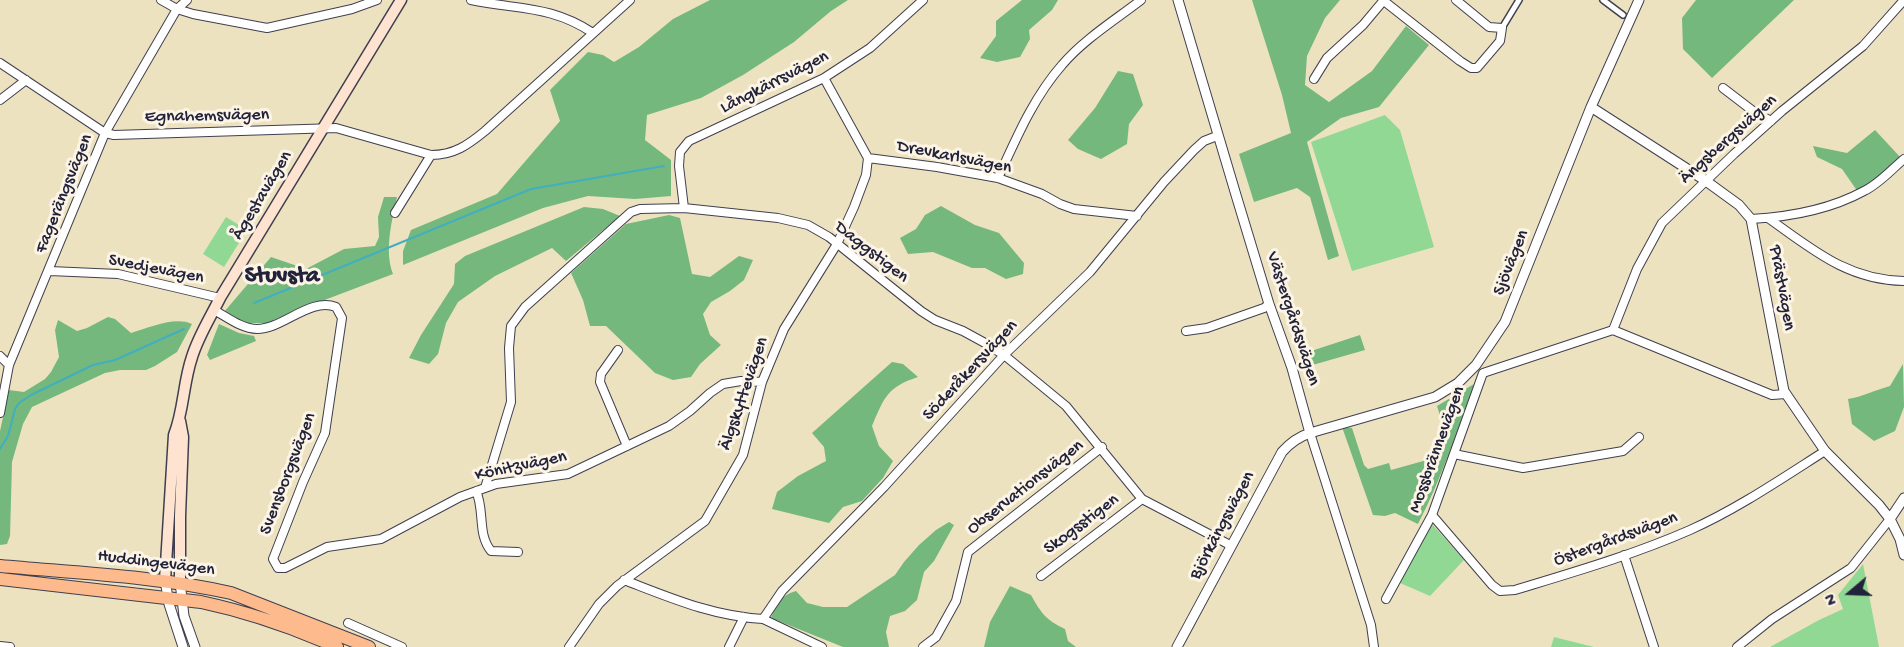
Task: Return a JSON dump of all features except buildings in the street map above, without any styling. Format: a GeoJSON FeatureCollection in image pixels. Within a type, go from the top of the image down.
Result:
{"type":"FeatureCollection","features":[{"type":"Feature","properties":{"kind":"main road","name":"Ågestavägen"},"geometry":{"type":"LineString","coordinates":[[180,582],[179,527],[183,437],[180,421],[184,384],[192,357],[220,298],[399,0]]}},
{"type":"Feature","properties":{"kind":"main road","name":"Ågestavägen"},"geometry":{"type":"LineString","coordinates":[[165,580],[174,435],[180,421]]}},
{"type":"Feature","properties":{"kind":"main road","name":"Huddingevägen"},"geometry":{"type":"LineString","coordinates":[[0,566],[165,580],[231,593],[369,647]]}},
{"type":"Feature","properties":{"kind":"main road","name":"Huddingevägen"},"geometry":{"type":"LineString","coordinates":[[0,579],[167,597],[223,607],[338,647]]}},
{"type":"Feature","properties":{"kind":"street"},"geometry":{"type":"LineString","coordinates":[[161,0],[177,9],[193,14],[267,28],[352,9],[377,0]]}},
{"type":"Feature","properties":{"kind":"street","name":"Fagerängsvägen"},"geometry":{"type":"LineString","coordinates":[[0,413],[9,365],[50,271],[105,133],[177,9],[187,0]]}},
{"type":"Feature","properties":{"kind":"street"},"geometry":{"type":"LineString","coordinates":[[476,0],[549,12],[572,20],[593,33]]}},
{"type":"Feature","properties":{"kind":"street","name":"Egnahemsvägen"},"geometry":{"type":"LineString","coordinates":[[105,133],[336,128],[431,155],[454,152],[466,146],[630,0]]}},
{"type":"Feature","properties":{"kind":"street","name":"Långkärrsvägen"},"geometry":{"type":"LineString","coordinates":[[684,208],[680,152],[689,141],[824,78],[870,48],[923,0]]}},
{"type":"Feature","properties":{"kind":"street"},"geometry":{"type":"LineString","coordinates":[[998,178],[1030,111],[1062,64],[1141,0]]}},
{"type":"Feature","properties":{"kind":"street","name":"Västergårdsvägen"},"geometry":{"type":"LineString","coordinates":[[1178,0],[1217,136],[1269,304],[1292,368],[1310,433],[1371,625],[1374,647]]}},
{"type":"Feature","properties":{"kind":"street"},"geometry":{"type":"LineString","coordinates":[[1314,79],[1327,58],[1363,25],[1384,0],[1471,68],[1477,68],[1500,41],[1502,28],[1519,0]]}},
{"type":"Feature","properties":{"kind":"street"},"geometry":{"type":"LineString","coordinates":[[1456,0],[1489,27],[1502,28]]}},
{"type":"Feature","properties":{"kind":"street"},"geometry":{"type":"LineString","coordinates":[[1603,0],[1623,15]]}},
{"type":"Feature","properties":{"kind":"street","name":"Sjövägen"},"geometry":{"type":"LineString","coordinates":[[1310,433],[1435,397],[1458,383],[1476,365],[1505,322],[1591,107],[1639,0]]}},
{"type":"Feature","properties":{"kind":"street","name":"Ängsbergsvägen"},"geometry":{"type":"LineString","coordinates":[[1613,330],[1637,269],[1662,223],[1771,121],[1863,46],[1904,0]]}},
{"type":"Feature","properties":{"kind":"street"},"geometry":{"type":"LineString","coordinates":[[0,63],[105,133]]}},
{"type":"Feature","properties":{"kind":"street"},"geometry":{"type":"LineString","coordinates":[[824,78],[868,158]]}},
{"type":"Feature","properties":{"kind":"street"},"geometry":{"type":"LineString","coordinates":[[0,100],[26,80]]}},
{"type":"Feature","properties":{"kind":"street"},"geometry":{"type":"LineString","coordinates":[[1723,88],[1753,111],[1771,121]]}},
{"type":"Feature","properties":{"kind":"street"},"geometry":{"type":"LineString","coordinates":[[1591,107],[1706,181],[1739,205],[1751,219],[1768,218],[1828,206],[1866,191],[1904,159]]}},
{"type":"Feature","properties":{"kind":"street","name":"Söderåkersvägen"},"geometry":{"type":"LineString","coordinates":[[763,618],[782,591],[884,487],[1004,355],[1090,272],[1194,150],[1204,141],[1217,136]]}},
{"type":"Feature","properties":{"kind":"street"},"geometry":{"type":"LineString","coordinates":[[395,213],[431,155]]}},
{"type":"Feature","properties":{"kind":"street","name":"Drevkarlsvägen"},"geometry":{"type":"LineString","coordinates":[[868,158],[937,166],[998,178],[1042,194],[1074,209],[1137,216]]}},
{"type":"Feature","properties":{"kind":"street","name":"Älgskyttevägen"},"geometry":{"type":"LineString","coordinates":[[570,647],[599,604],[624,580],[705,521],[743,454],[762,382],[784,329],[837,244],[861,190],[868,158]]}},
{"type":"Feature","properties":{"kind":"street","name":"Daggstigen"},"geometry":{"type":"LineString","coordinates":[[485,488],[511,402],[509,348],[511,326],[525,307],[631,212],[640,209],[684,208],[777,218],[808,225],[829,237],[921,311],[1004,355],[1072,411],[1143,499],[1230,545]]}},
{"type":"Feature","properties":{"kind":"street"},"geometry":{"type":"LineString","coordinates":[[1768,218],[1829,261],[1862,274],[1904,281]]}},
{"type":"Feature","properties":{"kind":"street","name":"Prästvägen"},"geometry":{"type":"LineString","coordinates":[[1751,219],[1779,370],[1786,394],[1825,451],[1890,519],[1900,539],[1904,555]]}},
{"type":"Feature","properties":{"kind":"street","name":"Svedjevägen"},"geometry":{"type":"LineString","coordinates":[[50,271],[118,274],[220,298]]}},
{"type":"Feature","properties":{"kind":"street"},"geometry":{"type":"LineString","coordinates":[[1186,331],[1207,328],[1264,308],[1269,304]]}},
{"type":"Feature","properties":{"kind":"street","name":"Svensborgsvägen"},"geometry":{"type":"LineString","coordinates":[[214,310],[244,326],[256,329],[268,327],[324,305],[330,305],[340,311],[342,318],[325,434],[303,482],[273,560],[278,568]]}},
{"type":"Feature","properties":{"kind":"street"},"geometry":{"type":"LineString","coordinates":[[1613,330],[1772,395],[1786,394]]}},
{"type":"Feature","properties":{"kind":"street","name":"Mossbrännevägen"},"geometry":{"type":"LineString","coordinates":[[1386,599],[1432,515],[1483,373],[1613,330]]}},
{"type":"Feature","properties":{"kind":"street"},"geometry":{"type":"LineString","coordinates":[[618,350],[601,374],[600,382],[627,446]]}},
{"type":"Feature","properties":{"kind":"street"},"geometry":{"type":"LineString","coordinates":[[0,356],[9,365]]}},
{"type":"Feature","properties":{"kind":"street","name":"Könitzvägen"},"geometry":{"type":"LineString","coordinates":[[278,568],[285,568],[327,547],[381,539],[476,491],[496,484],[568,474],[669,426],[723,384],[741,381],[762,382]]}},
{"type":"Feature","properties":{"kind":"street","name":"Björkängsvägen"},"geometry":{"type":"LineString","coordinates":[[1177,647],[1282,452],[1296,439],[1310,433]]}},
{"type":"Feature","properties":{"kind":"street"},"geometry":{"type":"LineString","coordinates":[[1454,454],[1523,468],[1623,451],[1639,437]]}},
{"type":"Feature","properties":{"kind":"street","name":"Observationsvägen"},"geometry":{"type":"LineString","coordinates":[[923,647],[936,637],[956,601],[968,552],[1102,447]]}},
{"type":"Feature","properties":{"kind":"street","name":"Östergårdsvägen"},"geometry":{"type":"LineString","coordinates":[[1432,515],[1500,591],[1515,591],[1624,555],[1690,530],[1730,510],[1825,451]]}},
{"type":"Feature","properties":{"kind":"street"},"geometry":{"type":"LineString","coordinates":[[476,491],[481,500],[484,542],[491,551],[518,552]]}},
{"type":"Feature","properties":{"kind":"street"},"geometry":{"type":"LineString","coordinates":[[1737,647],[1772,619],[1851,567],[1904,498]]}},
{"type":"Feature","properties":{"kind":"street","name":"Skogsstigen"},"geometry":{"type":"LineString","coordinates":[[1041,576],[1143,499]]}},
{"type":"Feature","properties":{"kind":"street"},"geometry":{"type":"LineString","coordinates":[[1624,555],[1654,647]]}},
{"type":"Feature","properties":{"kind":"street"},"geometry":{"type":"LineString","coordinates":[[165,580],[167,597],[183,647]]}},
{"type":"Feature","properties":{"kind":"street"},"geometry":{"type":"LineString","coordinates":[[624,580],[699,608],[744,618],[763,618],[822,647]]}},
{"type":"Feature","properties":{"kind":"street"},"geometry":{"type":"LineString","coordinates":[[180,582],[181,599],[195,647]]}},
{"type":"Feature","properties":{"kind":"street"},"geometry":{"type":"LineString","coordinates":[[729,647],[744,618]]}},
{"type":"Feature","properties":{"kind":"street"},"geometry":{"type":"LineString","coordinates":[[348,623],[402,647]]}},
{"type":"Feature","properties":{"kind":"street"},"geometry":{"type":"LineString","coordinates":[[0,646],[10,647]]}},
{"type":"Feature","properties":{"kind":"green space"},"geometry":{"type":"Polygon","coordinates":[[[710,0],[848,0],[794,42],[743,75],[701,98],[647,115],[645,140],[671,160],[671,196],[635,199],[588,196],[543,208],[403,265],[403,251],[411,230],[497,194],[560,121],[550,90],[588,52],[603,55],[614,62],[639,47],[673,19],[710,0]]]}},
{"type":"Feature","properties":{"kind":"green space"},"geometry":{"type":"Polygon","coordinates":[[[1022,0],[1058,0],[1052,10],[1029,30],[1030,39],[1020,57],[997,62],[980,58],[996,36],[996,21],[1022,0]]]}},
{"type":"Feature","properties":{"kind":"green space"},"geometry":{"type":"Polygon","coordinates":[[[1252,0],[1340,0],[1325,18],[1307,56],[1305,85],[1329,102],[1372,71],[1406,26],[1429,45],[1379,107],[1341,118],[1307,142],[1339,256],[1328,260],[1310,197],[1297,188],[1254,202],[1239,154],[1291,133],[1282,95],[1252,0]]]}},
{"type":"Feature","properties":{"kind":"green space"},"geometry":{"type":"Polygon","coordinates":[[[1696,0],[1794,0],[1712,78],[1683,49],[1682,18],[1696,0]]]}},
{"type":"Feature","properties":{"kind":"green space"},"geometry":{"type":"Polygon","coordinates":[[[1118,71],[1133,74],[1143,105],[1129,124],[1127,144],[1101,159],[1078,149],[1068,140],[1095,108],[1118,71]]]}},
{"type":"Feature","properties":{"kind":"green space"},"geometry":{"type":"Polygon","coordinates":[[[1385,115],[1400,130],[1434,247],[1352,271],[1311,142],[1385,115]]]}},
{"type":"Feature","properties":{"kind":"green space"},"geometry":{"type":"Polygon","coordinates":[[[1875,130],[1901,158],[1858,192],[1842,169],[1817,157],[1813,146],[1847,153],[1875,130]]]}},
{"type":"Feature","properties":{"kind":"green space"},"geometry":{"type":"Polygon","coordinates":[[[384,197],[397,197],[389,246],[393,274],[270,323],[245,323],[224,312],[271,257],[306,269],[344,249],[375,246],[379,237],[378,217],[384,197]]]}},
{"type":"Feature","properties":{"kind":"green space"},"geometry":{"type":"Polygon","coordinates":[[[941,206],[975,225],[999,233],[1024,263],[1023,274],[1006,279],[985,268],[972,268],[933,252],[908,254],[900,238],[916,229],[925,215],[941,206]]]}},
{"type":"Feature","properties":{"kind":"green space"},"geometry":{"type":"Polygon","coordinates":[[[584,207],[603,209],[620,216],[566,261],[552,248],[495,276],[458,302],[446,323],[438,354],[429,364],[409,358],[454,284],[455,264],[465,256],[584,207]]]}},
{"type":"Feature","properties":{"kind":"green space"},"geometry":{"type":"Polygon","coordinates":[[[669,215],[680,218],[692,274],[710,277],[739,256],[753,260],[744,280],[711,302],[703,314],[710,335],[721,345],[700,364],[691,377],[673,380],[655,373],[606,326],[590,326],[583,300],[571,273],[626,224],[669,215]]]}},
{"type":"Feature","properties":{"kind":"green space"},"geometry":{"type":"Polygon","coordinates":[[[226,217],[247,230],[224,267],[203,254],[226,217]]]}},
{"type":"Feature","properties":{"kind":"green space"},"geometry":{"type":"Polygon","coordinates":[[[108,317],[115,319],[131,333],[170,322],[192,324],[177,352],[155,366],[146,370],[120,370],[105,373],[32,407],[23,424],[12,462],[10,536],[7,544],[0,545],[0,431],[9,390],[24,392],[45,379],[51,372],[59,357],[55,330],[58,320],[77,331],[108,317]]]}},
{"type":"Feature","properties":{"kind":"green space"},"geometry":{"type":"Polygon","coordinates":[[[219,324],[239,333],[254,336],[256,341],[210,360],[207,355],[219,324]]]}},
{"type":"Feature","properties":{"kind":"green space"},"geometry":{"type":"Polygon","coordinates":[[[1360,335],[1365,350],[1309,366],[1305,353],[1360,335]]]}},
{"type":"Feature","properties":{"kind":"green space"},"geometry":{"type":"Polygon","coordinates":[[[892,362],[903,364],[918,377],[899,385],[888,395],[872,426],[879,446],[893,461],[883,478],[862,501],[843,507],[829,523],[772,509],[777,492],[798,476],[826,461],[824,447],[812,433],[892,362]]]}},
{"type":"Feature","properties":{"kind":"green space"},"geometry":{"type":"Polygon","coordinates":[[[1903,364],[1904,407],[1895,431],[1874,441],[1852,424],[1848,399],[1890,386],[1903,364]]]}},
{"type":"Feature","properties":{"kind":"green space"},"geometry":{"type":"Polygon","coordinates":[[[1474,384],[1441,473],[1418,524],[1395,513],[1385,516],[1373,515],[1342,427],[1352,428],[1364,465],[1368,469],[1389,463],[1391,470],[1434,458],[1443,425],[1437,406],[1474,384]]]}},
{"type":"Feature","properties":{"kind":"green space"},"geometry":{"type":"Polygon","coordinates":[[[949,522],[954,525],[934,561],[924,572],[917,600],[905,611],[890,616],[886,632],[889,647],[843,647],[771,618],[780,601],[786,595],[796,591],[807,603],[823,607],[847,607],[895,575],[919,545],[949,522]]]}},
{"type":"Feature","properties":{"kind":"green space"},"geometry":{"type":"Polygon","coordinates":[[[1432,524],[1464,560],[1430,596],[1400,583],[1432,524]]]}},
{"type":"Feature","properties":{"kind":"green space"},"geometry":{"type":"Polygon","coordinates":[[[1863,564],[1879,647],[1770,647],[1843,609],[1838,595],[1863,564]]]}},
{"type":"Feature","properties":{"kind":"green space"},"geometry":{"type":"Polygon","coordinates":[[[1010,586],[1031,595],[1045,615],[1065,629],[1068,641],[1076,647],[984,647],[990,622],[1010,586]]]}},
{"type":"Feature","properties":{"kind":"green space"},"geometry":{"type":"Polygon","coordinates":[[[1554,637],[1594,647],[1551,647],[1554,637]]]}},
{"type":"Feature","properties":{"kind":"waterway"},"geometry":{"type":"LineString","coordinates":[[254,303],[531,189],[664,166]]}},
{"type":"Feature","properties":{"kind":"waterway"},"geometry":{"type":"LineString","coordinates":[[0,449],[8,436],[15,409],[19,403],[31,395],[93,365],[115,360],[184,329]]}},
{"type":"Feature","properties":{"kind":"district","name":"Stuvsta"},"geometry":{"type":"Point","coordinates":[282,277]}}]}
